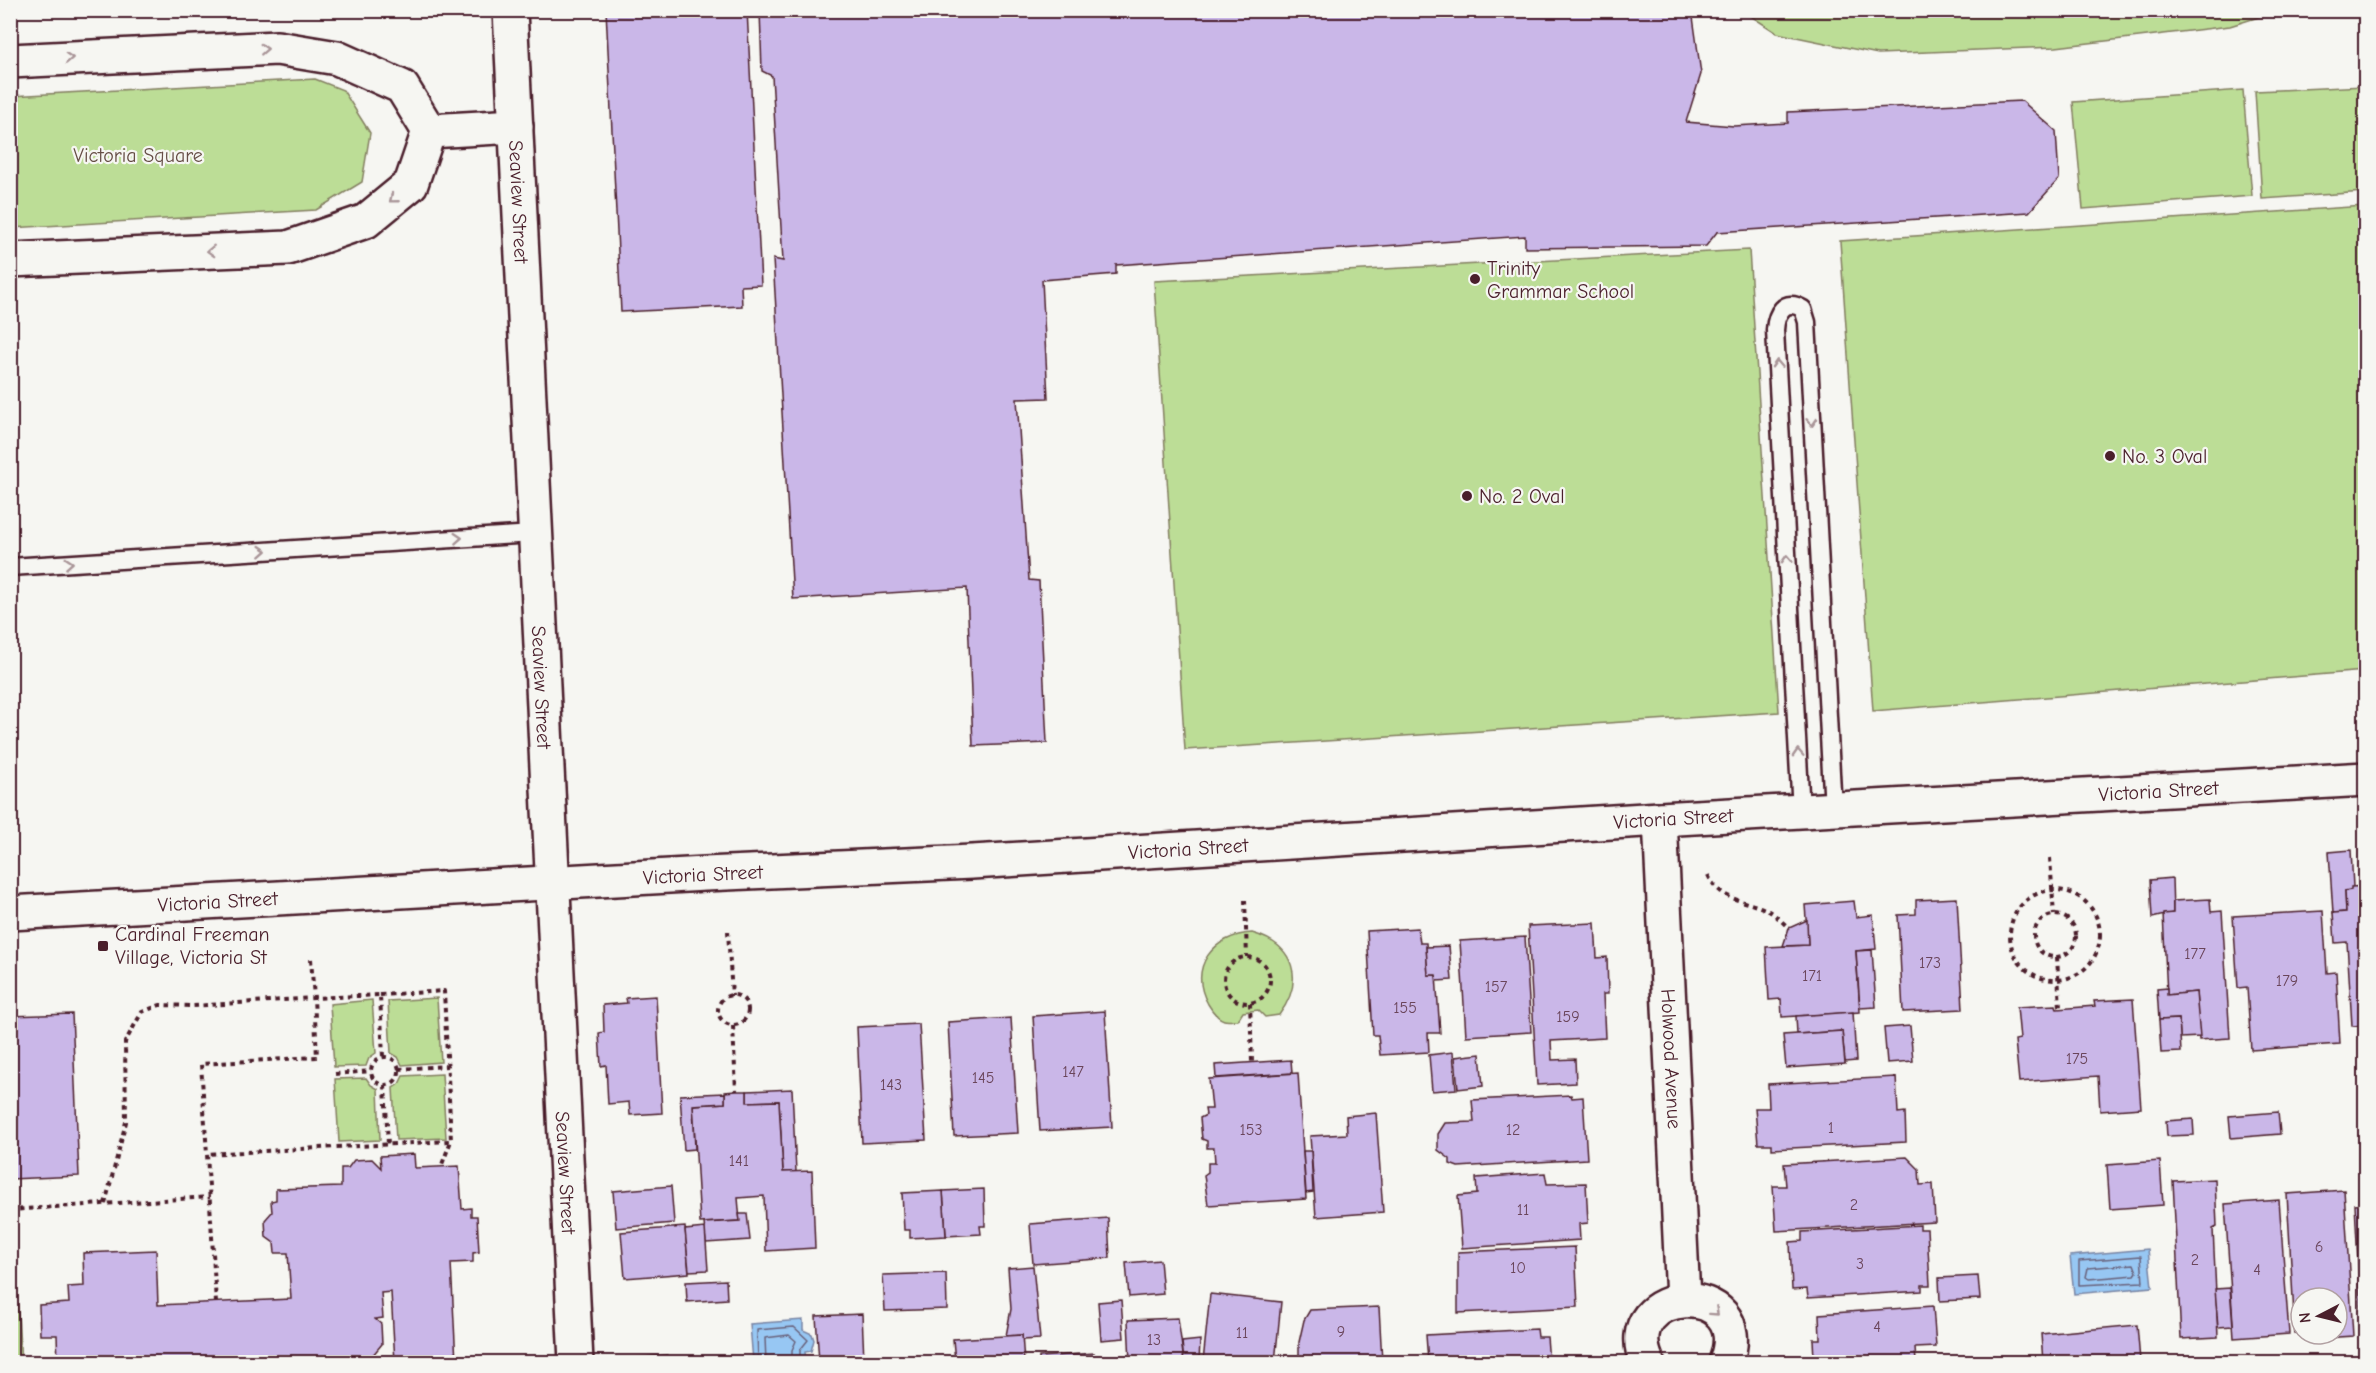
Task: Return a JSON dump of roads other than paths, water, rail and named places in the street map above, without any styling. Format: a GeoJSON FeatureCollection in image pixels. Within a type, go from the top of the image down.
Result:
{"type":"FeatureCollection","features":[{"type":"Feature","properties":{"kind":"street","name":"Seaview Street"},"geometry":{"type":"LineString","coordinates":[[510,10],[549,884],[576,1362]]}},
{"type":"Feature","properties":{"kind":"street"},"geometry":{"type":"LineString","coordinates":[[10,61],[277,48],[297,51],[337,58],[402,87],[429,131]]}},
{"type":"Feature","properties":{"kind":"street"},"geometry":{"type":"LineString","coordinates":[[429,131],[516,126]]}},
{"type":"Feature","properties":{"kind":"street"},"geometry":{"type":"LineString","coordinates":[[10,260],[288,248],[366,221],[411,184],[429,131]]}},
{"type":"Feature","properties":{"kind":"street","name":"Victoria Street"},"geometry":{"type":"LineString","coordinates":[[10,914],[972,862],[1660,819],[2366,779]]}},
{"type":"Feature","properties":{"kind":"street","name":"Holwood Avenue"},"geometry":{"type":"LineString","coordinates":[[1660,819],[1683,1299]]}},
{"type":"Feature","properties":{"kind":"street"},"geometry":{"type":"LineString","coordinates":[[1647,1362],[1642,1347],[1643,1334],[1648,1321],[1668,1303],[1683,1299],[1702,1302],[1711,1307],[1725,1322],[1730,1342],[1726,1362]]}},
{"type":"Feature","properties":{"kind":"lane"},"geometry":{"type":"LineString","coordinates":[[1801,812],[1775,330],[1777,314],[1781,307],[1791,304],[1803,309],[1807,322],[1833,810]]}},
{"type":"Feature","properties":{"kind":"lane"},"geometry":{"type":"LineString","coordinates":[[10,567],[534,534]]}},
{"type":"Feature","properties":{"kind":"water"},"geometry":{"type":"Polygon","coordinates":[[[2148,1249],[2152,1287],[2074,1294],[2070,1256],[2148,1249]]]}},
{"type":"Feature","properties":{"kind":"water"},"geometry":{"type":"Polygon","coordinates":[[[803,1320],[803,1330],[812,1334],[814,1340],[811,1351],[805,1352],[806,1362],[753,1362],[750,1324],[803,1320]]]}},
{"type":"Feature","properties":{"kind":"place","name":"Trinity Grammar School"},"geometry":{"type":"Point","coordinates":[1475,279]}},
{"type":"Feature","properties":{"kind":"place","name":"No. 3 Oval"},"geometry":{"type":"Point","coordinates":[2110,456]}},
{"type":"Feature","properties":{"kind":"place","name":"No. 2 Oval"},"geometry":{"type":"Point","coordinates":[1467,496]}},
{"type":"Feature","properties":{"kind":"place","name":"Cardinal Freeman Village, Victoria St"},"geometry":{"type":"Point","coordinates":[103,946]}},
{"type":"Feature","properties":{"kind":"park label","name":"Victoria Square"},"geometry":{"type":"Point","coordinates":[138,155]}}]}
